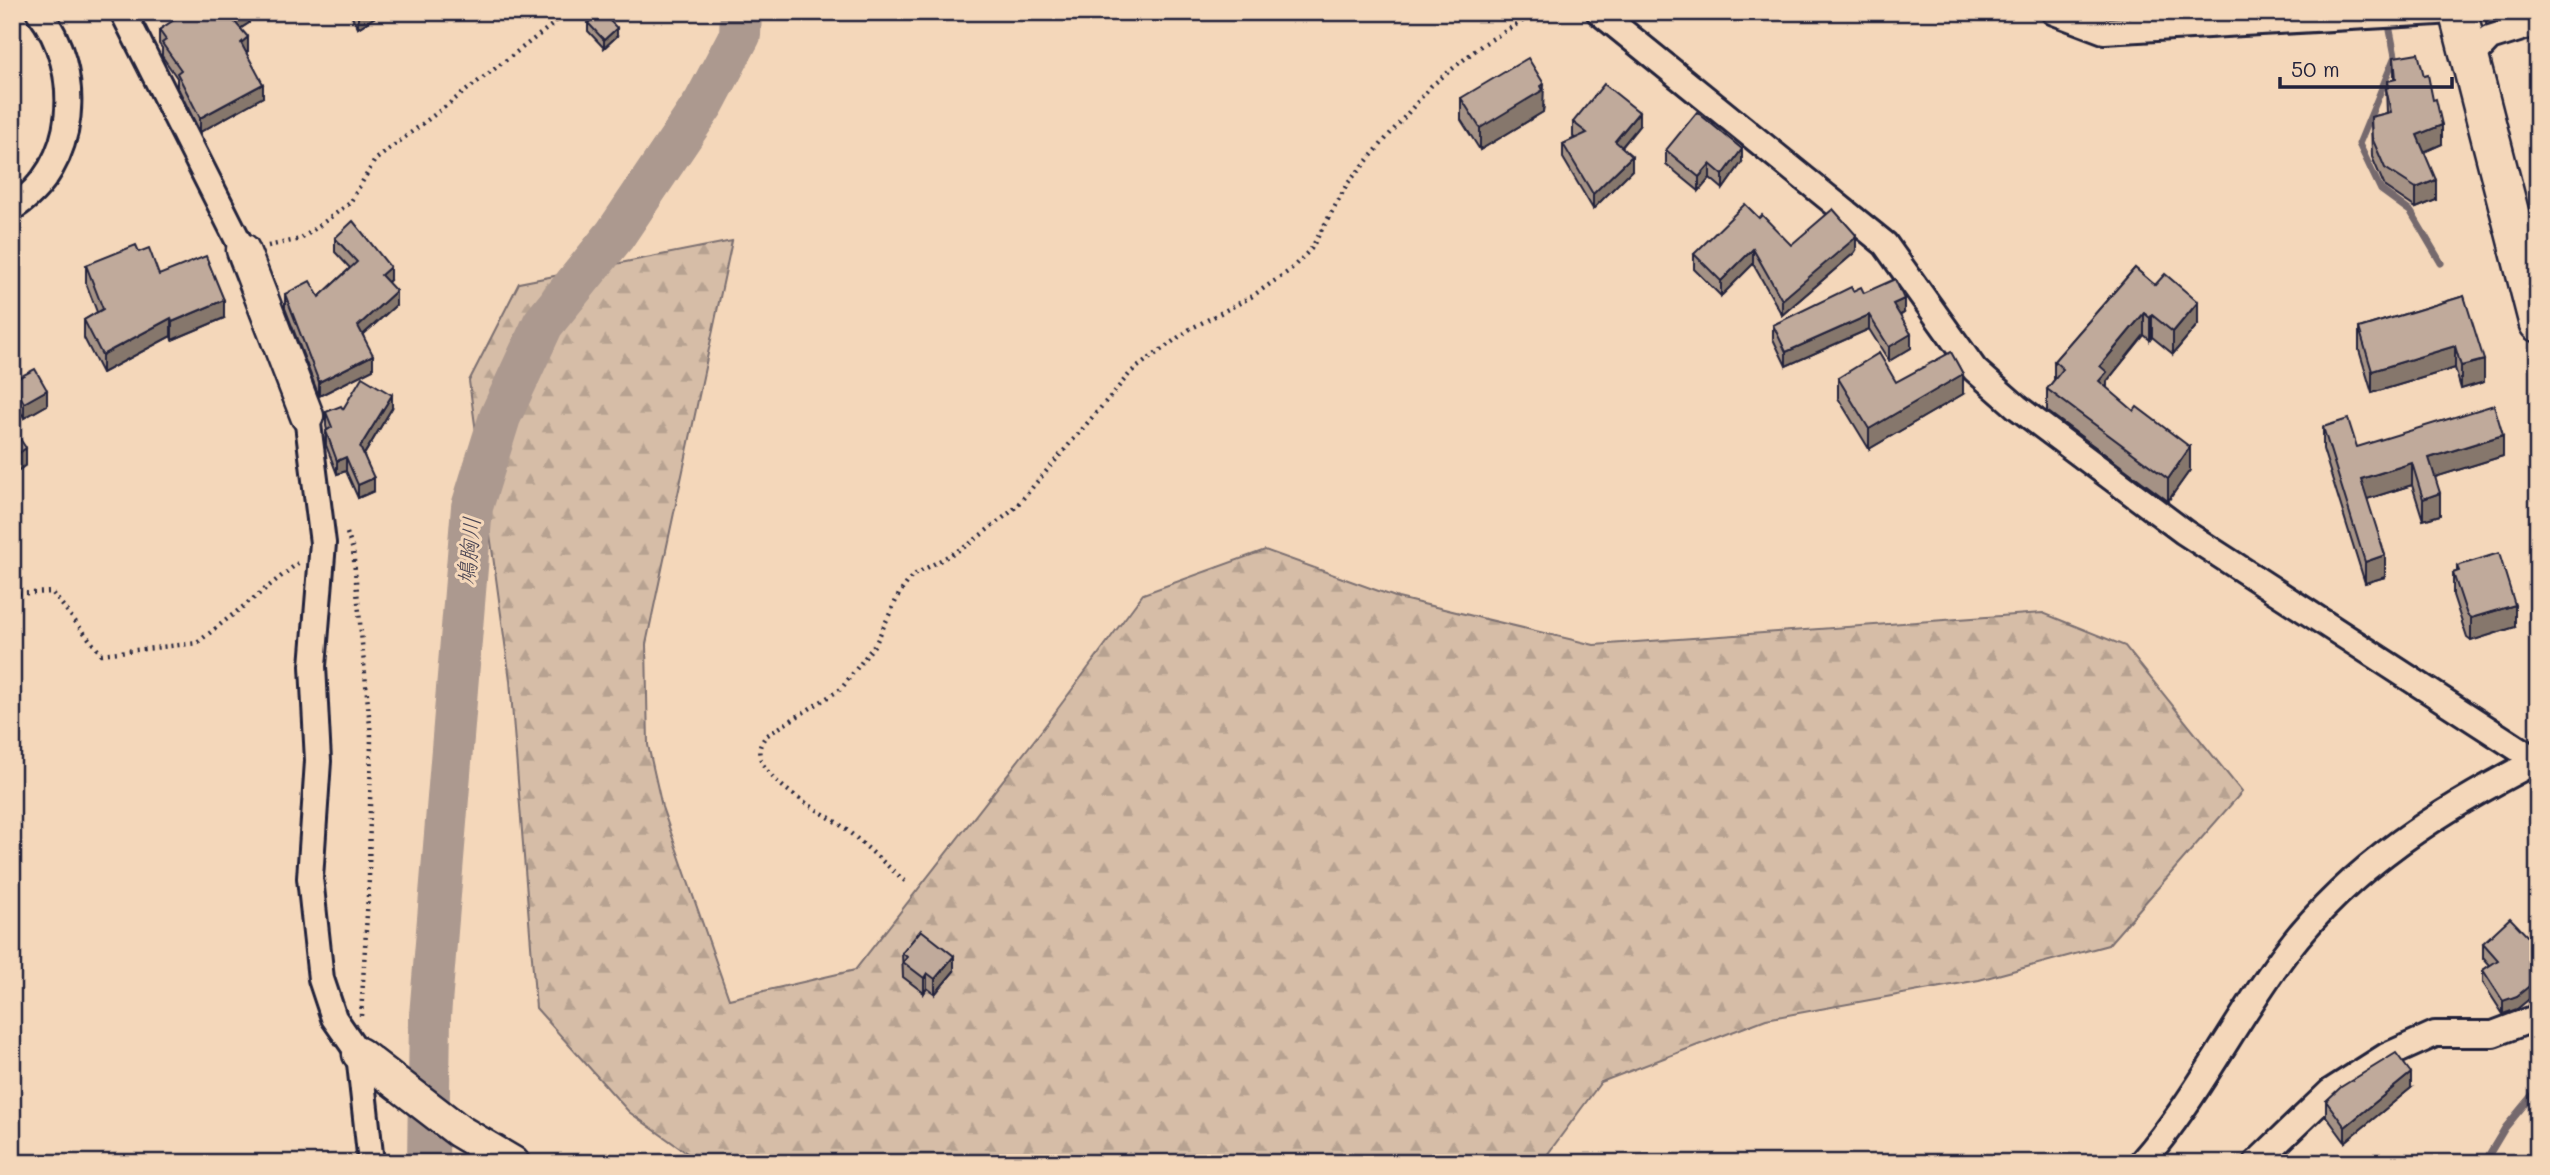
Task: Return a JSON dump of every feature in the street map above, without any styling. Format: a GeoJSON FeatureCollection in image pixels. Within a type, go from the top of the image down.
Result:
{"type":"FeatureCollection","features":[{"type":"Feature","properties":{"kind":"highway"},"geometry":{"type":"LineString","coordinates":[[2458,12],[2538,323]]}},
{"type":"Feature","properties":{"kind":"main road"},"geometry":{"type":"LineString","coordinates":[[243,250],[307,416]]}},
{"type":"Feature","properties":{"kind":"main road"},"geometry":{"type":"LineString","coordinates":[[359,1054],[459,1131],[513,1163]]}},
{"type":"Feature","properties":{"kind":"street"},"geometry":{"type":"LineString","coordinates":[[12,208],[43,179],[63,150],[68,101],[65,58],[40,12]]}},
{"type":"Feature","properties":{"kind":"street"},"geometry":{"type":"LineString","coordinates":[[122,12],[243,250]]}},
{"type":"Feature","properties":{"kind":"street"},"geometry":{"type":"LineString","coordinates":[[1599,12],[1885,244],[1975,370],[2017,407],[2184,532],[2537,760],[2455,804],[2391,846],[2337,896],[2288,950],[2141,1163]]}},
{"type":"Feature","properties":{"kind":"street"},"geometry":{"type":"LineString","coordinates":[[2054,12],[2104,32],[2438,12]]}},
{"type":"Feature","properties":{"kind":"street"},"geometry":{"type":"LineString","coordinates":[[2471,58],[2490,38],[2538,23]]}},
{"type":"Feature","properties":{"kind":"street"},"geometry":{"type":"LineString","coordinates":[[307,416],[323,543],[313,666],[318,761],[310,878],[321,979],[334,1018],[359,1054],[371,1163]]}},
{"type":"Feature","properties":{"kind":"street"},"geometry":{"type":"LineString","coordinates":[[2256,1163],[2330,1091],[2386,1056],[2435,1034],[2493,1034],[2538,1017]]}},
{"type":"Feature","properties":{"kind":"path"},"geometry":{"type":"LineString","coordinates":[[243,250],[301,239],[350,203],[375,160],[565,12]]}},
{"type":"Feature","properties":{"kind":"path"},"geometry":{"type":"LineString","coordinates":[[905,881],[840,825],[805,804],[772,773],[760,757],[760,745],[766,736],[842,689],[876,643],[899,594],[912,576],[968,545],[1013,510],[1132,371],[1190,329],[1251,297],[1289,271],[1311,249],[1348,183],[1430,86],[1482,45],[1524,20],[1548,12]]}},
{"type":"Feature","properties":{"kind":"path"},"geometry":{"type":"LineString","coordinates":[[345,526],[353,550],[371,736],[369,879],[359,1054]]}},
{"type":"Feature","properties":{"kind":"path"},"geometry":{"type":"LineString","coordinates":[[12,594],[52,592],[101,654],[197,643],[323,543]]}},
{"type":"Feature","properties":{"kind":"green space"},"geometry":{"type":"Polygon","coordinates":[[[732,241],[646,644],[648,745],[662,807],[729,999],[855,970],[1042,730],[1143,594],[1265,550],[1398,598],[1594,645],[2043,613],[2125,646],[2242,792],[2108,945],[1979,980],[1766,1019],[1601,1082],[1541,1163],[701,1163],[629,1112],[536,1008],[510,680],[469,381],[519,283],[732,241]]]}},
{"type":"Feature","properties":{"kind":"building"},"geometry":{"type":"Polygon","coordinates":[[[182,12],[245,12],[233,20],[248,37],[241,43],[263,84],[200,118],[177,73],[181,70],[162,43],[166,40],[159,30],[183,14],[182,12]]]}},
{"type":"Feature","properties":{"kind":"building"},"geometry":{"type":"Polygon","coordinates":[[[599,12],[617,28],[604,40],[588,23],[599,12]]]}},
{"type":"Feature","properties":{"kind":"building"},"geometry":{"type":"Polygon","coordinates":[[[2418,53],[2424,76],[2428,75],[2433,100],[2436,99],[2442,125],[2417,135],[2436,180],[2416,188],[2385,168],[2372,138],[2371,117],[2391,112],[2386,88],[2389,87],[2388,81],[2396,79],[2394,57],[2418,53]]]}},
{"type":"Feature","properties":{"kind":"building"},"geometry":{"type":"Polygon","coordinates":[[[1528,58],[1544,84],[1541,86],[1543,90],[1480,128],[1461,98],[1528,58]]]}},
{"type":"Feature","properties":{"kind":"building"},"geometry":{"type":"Polygon","coordinates":[[[1604,84],[1639,112],[1615,141],[1632,156],[1593,194],[1563,144],[1587,133],[1573,122],[1604,84]]]}},
{"type":"Feature","properties":{"kind":"building"},"geometry":{"type":"Polygon","coordinates":[[[1697,112],[1742,149],[1723,175],[1710,164],[1699,177],[1666,150],[1697,112]]]}},
{"type":"Feature","properties":{"kind":"building"},"geometry":{"type":"Polygon","coordinates":[[[1745,204],[1759,218],[1762,215],[1791,245],[1833,209],[1856,235],[1782,300],[1753,249],[1721,281],[1694,254],[1745,204]]]}},
{"type":"Feature","properties":{"kind":"building"},"geometry":{"type":"Polygon","coordinates":[[[353,221],[390,267],[381,275],[396,291],[358,326],[373,355],[319,382],[285,294],[310,281],[319,297],[357,262],[335,238],[353,221]]]}},
{"type":"Feature","properties":{"kind":"building"},"geometry":{"type":"Polygon","coordinates":[[[136,245],[139,252],[149,248],[159,275],[206,256],[224,300],[172,322],[171,318],[102,355],[84,320],[103,309],[86,265],[136,245]]]}},
{"type":"Feature","properties":{"kind":"building"},"geometry":{"type":"Polygon","coordinates":[[[2135,268],[2155,285],[2165,274],[2198,302],[2173,332],[2152,315],[2150,318],[2144,313],[2100,366],[2107,372],[2099,381],[2134,411],[2137,407],[2190,447],[2168,479],[2047,389],[2063,369],[2054,361],[2135,268]]]}},
{"type":"Feature","properties":{"kind":"building"},"geometry":{"type":"Polygon","coordinates":[[[1895,279],[1904,299],[1893,304],[1911,334],[1889,347],[1869,315],[1786,352],[1773,325],[1851,287],[1853,291],[1861,287],[1864,293],[1895,279]]]}},
{"type":"Feature","properties":{"kind":"building"},"geometry":{"type":"Polygon","coordinates":[[[2464,296],[2484,360],[2461,366],[2455,346],[2372,371],[2359,328],[2464,296]]]}},
{"type":"Feature","properties":{"kind":"building"},"geometry":{"type":"Polygon","coordinates":[[[1951,352],[1963,374],[1869,429],[1838,378],[1879,353],[1896,382],[1951,352]]]}},
{"type":"Feature","properties":{"kind":"building"},"geometry":{"type":"Polygon","coordinates":[[[35,369],[47,390],[24,403],[12,381],[35,369]]]}},
{"type":"Feature","properties":{"kind":"building"},"geometry":{"type":"Polygon","coordinates":[[[362,377],[392,395],[360,447],[374,478],[358,485],[346,457],[337,461],[326,431],[332,427],[326,412],[341,406],[343,409],[362,377]]]}},
{"type":"Feature","properties":{"kind":"building"},"geometry":{"type":"Polygon","coordinates":[[[2494,405],[2503,435],[2429,458],[2440,493],[2423,499],[2412,463],[2361,479],[2385,555],[2365,562],[2323,427],[2348,419],[2357,447],[2494,405]]]}},
{"type":"Feature","properties":{"kind":"building"},"geometry":{"type":"Polygon","coordinates":[[[16,433],[26,448],[12,458],[12,436],[16,433]]]}},
{"type":"Feature","properties":{"kind":"building"},"geometry":{"type":"Polygon","coordinates":[[[2499,553],[2515,605],[2471,618],[2467,615],[2453,573],[2459,571],[2457,566],[2499,553]]]}},
{"type":"Feature","properties":{"kind":"building"},"geometry":{"type":"Polygon","coordinates":[[[2510,918],[2529,938],[2538,932],[2538,979],[2517,996],[2503,1001],[2483,970],[2498,960],[2483,943],[2510,918]]]}},
{"type":"Feature","properties":{"kind":"building"},"geometry":{"type":"Polygon","coordinates":[[[921,930],[954,956],[935,979],[927,973],[924,978],[903,962],[907,957],[902,953],[921,930]]]}},
{"type":"Feature","properties":{"kind":"building"},"geometry":{"type":"Polygon","coordinates":[[[2396,1053],[2411,1073],[2345,1127],[2326,1101],[2341,1087],[2396,1053]]]}},
{"type":"Feature","properties":{"kind":"waterway","name":"鳩胸川"},"geometry":{"type":"LineString","coordinates":[[428,1163],[430,1016],[472,507],[500,417],[543,324],[615,235],[704,103],[740,35],[741,12]]}},
{"type":"Feature","properties":{"kind":"waterway"},"geometry":{"type":"LineString","coordinates":[[2388,20],[2395,56],[2359,144],[2381,190],[2411,212],[2441,263]]}},
{"type":"Feature","properties":{"kind":"waterway"},"geometry":{"type":"LineString","coordinates":[[2484,1163],[2505,1128],[2538,1088]]}}]}
